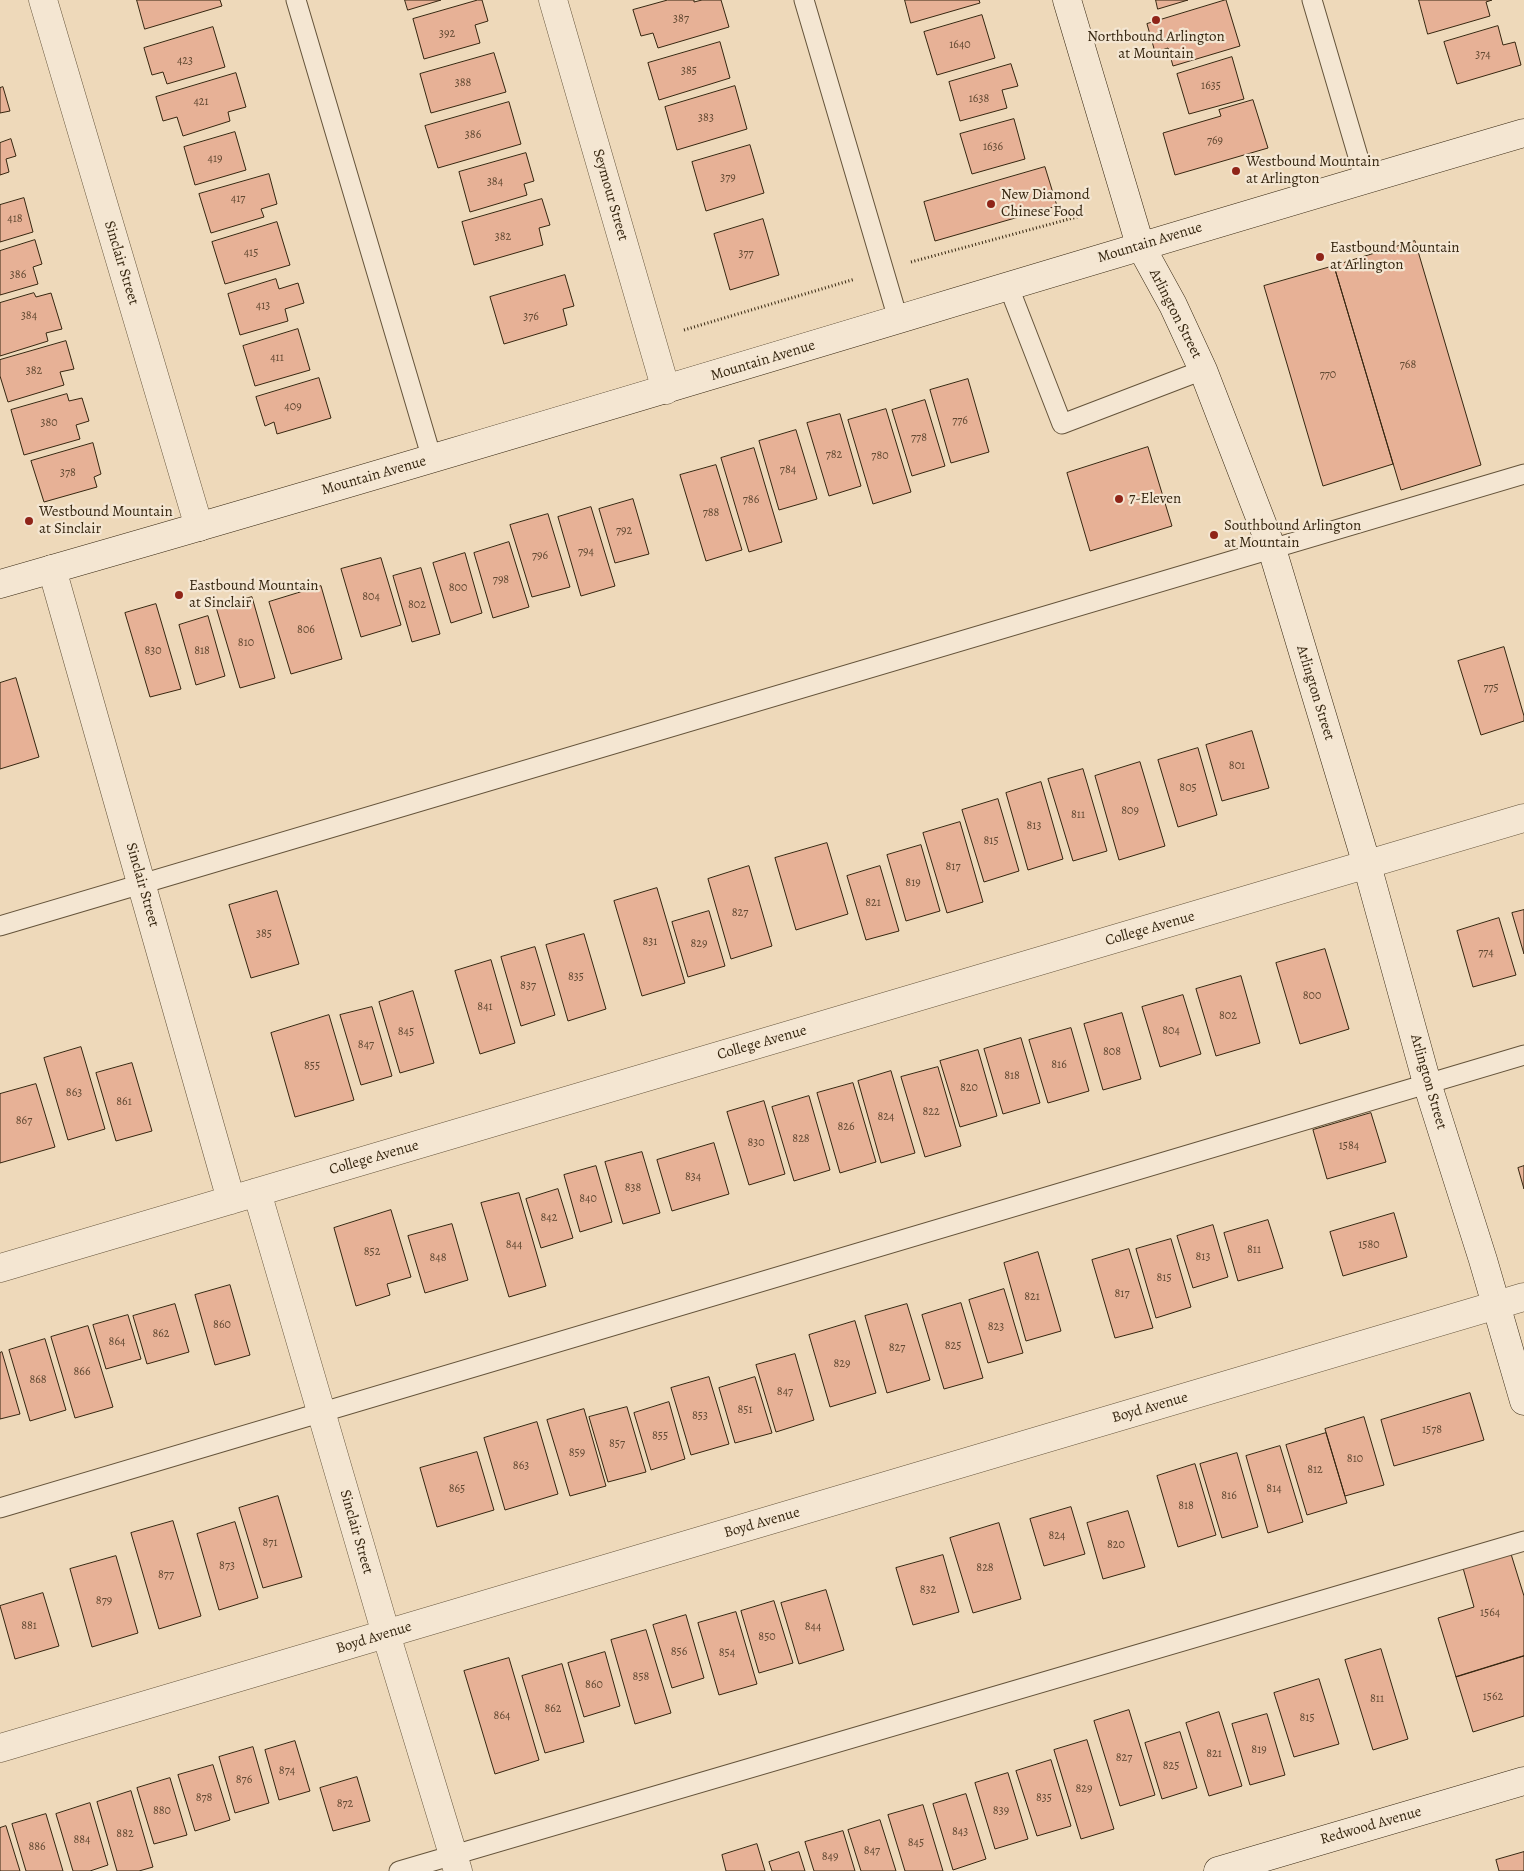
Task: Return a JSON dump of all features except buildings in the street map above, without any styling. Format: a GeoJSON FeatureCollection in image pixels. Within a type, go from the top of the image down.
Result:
{"type":"FeatureCollection","features":[{"type":"Feature","properties":{"kind":"street","name":"Sinclair Street"},"geometry":{"type":"LineString","coordinates":[[43,0],[199,527]]}},
{"type":"Feature","properties":{"kind":"street","name":"Seymour Street"},"geometry":{"type":"LineString","coordinates":[[553,0],[666,390]]}},
{"type":"Feature","properties":{"kind":"street","name":"Arlington Street"},"geometry":{"type":"LineString","coordinates":[[1067,0],[1140,246],[1173,305],[1203,370],[1272,549],[1367,865],[1427,1083],[1524,1401]]}},
{"type":"Feature","properties":{"kind":"street","name":"Mountain Avenue"},"geometry":{"type":"LineString","coordinates":[[0,584],[666,390],[1008,285],[1524,133]]}},
{"type":"Feature","properties":{"kind":"street","name":"Sinclair Street"},"geometry":{"type":"LineString","coordinates":[[52,570],[231,1200]]}},
{"type":"Feature","properties":{"kind":"street","name":"College Avenue"},"geometry":{"type":"LineString","coordinates":[[0,1268],[1524,818]]}},
{"type":"Feature","properties":{"kind":"street","name":"Sinclair Street"},"geometry":{"type":"LineString","coordinates":[[257,1192],[455,1863]]}},
{"type":"Feature","properties":{"kind":"street","name":"Boyd Avenue"},"geometry":{"type":"LineString","coordinates":[[0,1748],[1524,1297]]}},
{"type":"Feature","properties":{"kind":"street","name":"Redwood Avenue"},"geometry":{"type":"LineString","coordinates":[[1218,1871],[1524,1781]]}},
{"type":"Feature","properties":{"kind":"lane"},"geometry":{"type":"LineString","coordinates":[[296,0],[432,459]]}},
{"type":"Feature","properties":{"kind":"lane"},"geometry":{"type":"LineString","coordinates":[[804,0],[898,319]]}},
{"type":"Feature","properties":{"kind":"lane"},"geometry":{"type":"LineString","coordinates":[[1312,0],[1365,180]]}},
{"type":"Feature","properties":{"kind":"lane"},"geometry":{"type":"LineString","coordinates":[[1008,285],[1062,424],[1203,370]]}},
{"type":"Feature","properties":{"kind":"lane"},"geometry":{"type":"LineString","coordinates":[[0,926],[1524,474]]}},
{"type":"Feature","properties":{"kind":"lane"},"geometry":{"type":"LineString","coordinates":[[0,1508],[1524,1055]]}},
{"type":"Feature","properties":{"kind":"lane"},"geometry":{"type":"LineString","coordinates":[[399,1871],[455,1863],[1524,1541]]}},
{"type":"Feature","properties":{"kind":"place","name":"Northbound Arlington at Mountain"},"geometry":{"type":"Point","coordinates":[1156,20]}},
{"type":"Feature","properties":{"kind":"place","name":"Westbound Mountain at Arlington"},"geometry":{"type":"Point","coordinates":[1236,171]}},
{"type":"Feature","properties":{"kind":"place","name":"New Diamond Chinese Food"},"geometry":{"type":"Point","coordinates":[991,204]}},
{"type":"Feature","properties":{"kind":"place","name":"Eastbound Mountain at Arlington"},"geometry":{"type":"Point","coordinates":[1320,257]}},
{"type":"Feature","properties":{"kind":"place","name":"7-Eleven"},"geometry":{"type":"Point","coordinates":[1119,499]}},
{"type":"Feature","properties":{"kind":"place","name":"Westbound Mountain at Sinclair"},"geometry":{"type":"Point","coordinates":[29,521]}},
{"type":"Feature","properties":{"kind":"place","name":"Southbound Arlington at Mountain"},"geometry":{"type":"Point","coordinates":[1214,535]}},
{"type":"Feature","properties":{"kind":"place","name":"Eastbound Mountain at Sinclair"},"geometry":{"type":"Point","coordinates":[179,595]}}]}
